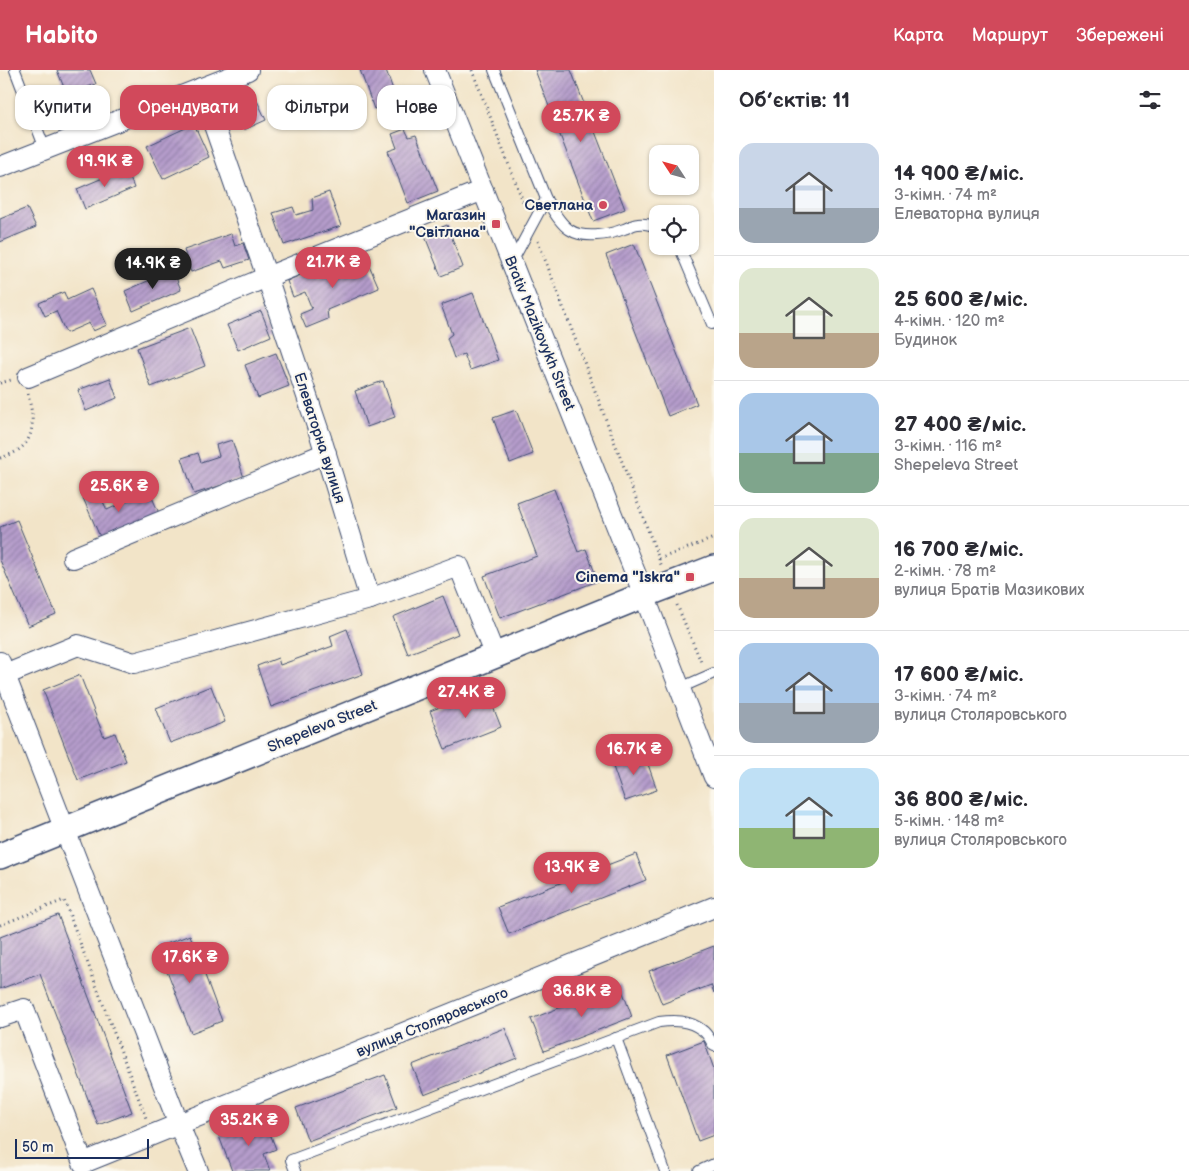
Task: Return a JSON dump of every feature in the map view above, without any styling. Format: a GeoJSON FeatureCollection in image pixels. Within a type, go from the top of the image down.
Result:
{"type":"FeatureCollection","features":[{"type":"Feature","properties":{"kind":"street"},"geometry":{"type":"LineString","coordinates":[[209,85],[248,70]]}},
{"type":"Feature","properties":{"kind":"street","name":"Brativ Mazikovykh Street"},"geometry":{"type":"LineString","coordinates":[[435,70],[644,595],[714,777]]}},
{"type":"Feature","properties":{"kind":"street"},"geometry":{"type":"LineString","coordinates":[[0,167],[120,120]]}},
{"type":"Feature","properties":{"kind":"street","name":"Елеваторна вулиця"},"geometry":{"type":"LineString","coordinates":[[216,130],[326,453],[370,599]]}},
{"type":"Feature","properties":{"kind":"street"},"geometry":{"type":"LineString","coordinates":[[28,377],[267,277],[483,190]]}},
{"type":"Feature","properties":{"kind":"street"},"geometry":{"type":"LineString","coordinates":[[73,558],[326,453]]}},
{"type":"Feature","properties":{"kind":"street"},"geometry":{"type":"LineString","coordinates":[[198,1171],[2,669],[78,645],[134,663],[370,599],[459,566],[495,656]]}},
{"type":"Feature","properties":{"kind":"street","name":"Shepeleva Street"},"geometry":{"type":"LineString","coordinates":[[0,856],[714,568]]}},
{"type":"Feature","properties":{"kind":"street","name":"вулиця Столяровського"},"geometry":{"type":"LineString","coordinates":[[0,1017],[24,1008],[83,1163],[714,907]]}},
{"type":"Feature","properties":{"kind":"lane"},"geometry":{"type":"LineString","coordinates":[[15,70],[45,150]]}},
{"type":"Feature","properties":{"kind":"lane"},"geometry":{"type":"LineString","coordinates":[[494,70],[546,199],[558,218],[570,230],[583,235],[599,235],[638,224],[649,226]]}},
{"type":"Feature","properties":{"kind":"lane"},"geometry":{"type":"LineString","coordinates":[[512,262],[546,199]]}},
{"type":"Feature","properties":{"kind":"lane"},"geometry":{"type":"LineString","coordinates":[[683,255],[712,324],[714,323]]}},
{"type":"Feature","properties":{"kind":"lane"},"geometry":{"type":"LineString","coordinates":[[680,688],[711,675]]}},
{"type":"Feature","properties":{"kind":"lane"},"geometry":{"type":"LineString","coordinates":[[295,1171],[291,1160],[659,1022],[669,1020],[687,1022],[704,1030],[714,1046]]}},
{"type":"Feature","properties":{"kind":"lane"},"geometry":{"type":"LineString","coordinates":[[616,1038],[665,1171]]}},
{"type":"Feature","properties":{"kind":"lane"},"geometry":{"type":"LineString","coordinates":[[699,1171],[714,1164]]}},
{"type":"Feature","properties":{"kind":"path"},"geometry":{"type":"LineString","coordinates":[[472,70],[669,586],[711,675]]}},
{"type":"Feature","properties":{"kind":"path"},"geometry":{"type":"LineString","coordinates":[[0,458],[13,454],[24,446],[31,433],[32,414],[28,395],[28,377]]}},
{"type":"Feature","properties":{"kind":"path"},"geometry":{"type":"LineString","coordinates":[[659,560],[714,538]]}},
{"type":"Feature","properties":{"kind":"path"},"geometry":{"type":"LineString","coordinates":[[0,925],[64,900],[152,1135]]}},
{"type":"Feature","properties":{"kind":"building"},"geometry":{"type":"Polygon","coordinates":[[[57,70],[90,70],[96,84],[93,85],[63,85],[57,70]]]}},
{"type":"Feature","properties":{"kind":"building"},"geometry":{"type":"Polygon","coordinates":[[[360,70],[386,70],[391,85],[377,85],[377,108],[374,109],[367,85],[360,70]]]}},
{"type":"Feature","properties":{"kind":"building"},"geometry":{"type":"Polygon","coordinates":[[[535,70],[571,70],[625,209],[593,221],[535,70]]]}},
{"type":"Feature","properties":{"kind":"building"},"geometry":{"type":"Polygon","coordinates":[[[257,100],[266,120],[257,124],[257,100]]]}},
{"type":"Feature","properties":{"kind":"building"},"geometry":{"type":"Polygon","coordinates":[[[181,130],[197,130],[209,157],[163,179],[147,146],[181,130]]]}},
{"type":"Feature","properties":{"kind":"building"},"geometry":{"type":"Polygon","coordinates":[[[406,130],[409,137],[416,135],[438,191],[408,203],[388,151],[397,148],[392,134],[406,130]]]}},
{"type":"Feature","properties":{"kind":"building"},"geometry":{"type":"Polygon","coordinates":[[[126,168],[134,188],[85,209],[77,189],[126,168]]]}},
{"type":"Feature","properties":{"kind":"building"},"geometry":{"type":"Polygon","coordinates":[[[329,192],[341,226],[284,245],[273,213],[293,207],[296,215],[313,210],[312,198],[329,192]]]}},
{"type":"Feature","properties":{"kind":"building"},"geometry":{"type":"Polygon","coordinates":[[[27,208],[36,227],[0,242],[0,219],[27,208]]]}},
{"type":"Feature","properties":{"kind":"building"},"geometry":{"type":"Polygon","coordinates":[[[447,225],[463,267],[441,276],[424,234],[447,225]]]}},
{"type":"Feature","properties":{"kind":"building"},"geometry":{"type":"Polygon","coordinates":[[[231,234],[235,246],[243,243],[249,260],[225,268],[222,261],[191,272],[184,250],[231,234]]]}},
{"type":"Feature","properties":{"kind":"building"},"geometry":{"type":"Polygon","coordinates":[[[634,244],[697,404],[668,416],[606,255],[634,244]]]}},
{"type":"Feature","properties":{"kind":"building"},"geometry":{"type":"Polygon","coordinates":[[[366,258],[379,288],[327,310],[328,319],[306,328],[300,314],[312,309],[305,292],[293,297],[287,281],[314,269],[318,278],[366,258]]]}},
{"type":"Feature","properties":{"kind":"building"},"geometry":{"type":"Polygon","coordinates":[[[173,270],[181,290],[133,311],[125,291],[173,270]]]}},
{"type":"Feature","properties":{"kind":"building"},"geometry":{"type":"Polygon","coordinates":[[[91,289],[107,325],[93,331],[89,323],[66,333],[56,311],[45,316],[39,303],[64,292],[67,300],[91,289]]]}},
{"type":"Feature","properties":{"kind":"building"},"geometry":{"type":"Polygon","coordinates":[[[473,293],[498,360],[470,370],[464,354],[454,358],[447,338],[452,334],[441,305],[473,293]]]}},
{"type":"Feature","properties":{"kind":"building"},"geometry":{"type":"Polygon","coordinates":[[[261,311],[271,336],[238,350],[227,325],[261,311]]]}},
{"type":"Feature","properties":{"kind":"building"},"geometry":{"type":"Polygon","coordinates":[[[190,328],[205,366],[151,387],[137,348],[190,328]]]}},
{"type":"Feature","properties":{"kind":"building"},"geometry":{"type":"Polygon","coordinates":[[[276,353],[289,386],[258,398],[245,365],[276,353]]]}},
{"type":"Feature","properties":{"kind":"building"},"geometry":{"type":"Polygon","coordinates":[[[110,378],[117,398],[86,411],[78,390],[110,378]]]}},
{"type":"Feature","properties":{"kind":"building"},"geometry":{"type":"Polygon","coordinates":[[[383,381],[395,417],[367,427],[355,391],[383,381]]]}},
{"type":"Feature","properties":{"kind":"building"},"geometry":{"type":"Polygon","coordinates":[[[516,410],[533,454],[510,463],[493,418],[516,410]]]}},
{"type":"Feature","properties":{"kind":"building"},"geometry":{"type":"Polygon","coordinates":[[[232,440],[244,478],[194,494],[182,458],[198,453],[201,462],[219,456],[216,445],[232,440]]]}},
{"type":"Feature","properties":{"kind":"building"},"geometry":{"type":"Polygon","coordinates":[[[554,489],[578,552],[586,549],[598,581],[500,618],[484,576],[537,556],[517,503],[554,489]]]}},
{"type":"Feature","properties":{"kind":"building"},"geometry":{"type":"Polygon","coordinates":[[[98,491],[107,510],[149,491],[159,513],[101,539],[83,498],[98,491]]]}},
{"type":"Feature","properties":{"kind":"building"},"geometry":{"type":"Polygon","coordinates":[[[17,520],[56,614],[28,626],[0,560],[0,527],[17,520]]]}},
{"type":"Feature","properties":{"kind":"building"},"geometry":{"type":"Polygon","coordinates":[[[443,596],[458,634],[408,654],[393,617],[443,596]]]}},
{"type":"Feature","properties":{"kind":"building"},"geometry":{"type":"Polygon","coordinates":[[[347,629],[363,674],[271,707],[257,666],[278,658],[280,665],[333,646],[330,636],[347,629]]]}},
{"type":"Feature","properties":{"kind":"building"},"geometry":{"type":"Polygon","coordinates":[[[80,675],[104,737],[115,733],[126,761],[78,780],[43,690],[80,675]]]}},
{"type":"Feature","properties":{"kind":"building"},"geometry":{"type":"Polygon","coordinates":[[[211,686],[225,722],[170,743],[156,708],[211,686]]]}},
{"type":"Feature","properties":{"kind":"building"},"geometry":{"type":"Polygon","coordinates":[[[486,689],[501,727],[445,749],[430,711],[486,689]]]}},
{"type":"Feature","properties":{"kind":"building"},"geometry":{"type":"Polygon","coordinates":[[[643,750],[657,790],[625,801],[611,761],[643,750]]]}},
{"type":"Feature","properties":{"kind":"building"},"geometry":{"type":"Polygon","coordinates":[[[636,854],[646,880],[509,934],[498,907],[636,854]]]}},
{"type":"Feature","properties":{"kind":"building"},"geometry":{"type":"Polygon","coordinates":[[[58,915],[132,1112],[98,1125],[40,974],[0,989],[0,937],[58,915]]]}},
{"type":"Feature","properties":{"kind":"building"},"geometry":{"type":"Polygon","coordinates":[[[190,935],[222,1021],[191,1033],[158,947],[190,935]]]}},
{"type":"Feature","properties":{"kind":"building"},"geometry":{"type":"Polygon","coordinates":[[[714,946],[714,993],[711,985],[662,1004],[649,971],[714,946]]]}},
{"type":"Feature","properties":{"kind":"building"},"geometry":{"type":"Polygon","coordinates":[[[620,984],[632,1017],[544,1051],[531,1019],[620,984]]]}},
{"type":"Feature","properties":{"kind":"building"},"geometry":{"type":"Polygon","coordinates":[[[505,1028],[517,1058],[424,1095],[412,1065],[505,1028]]]}},
{"type":"Feature","properties":{"kind":"building"},"geometry":{"type":"Polygon","coordinates":[[[704,1041],[714,1069],[714,1135],[698,1141],[667,1055],[704,1041]]]}},
{"type":"Feature","properties":{"kind":"building"},"geometry":{"type":"Polygon","coordinates":[[[385,1075],[397,1107],[308,1141],[296,1108],[385,1075]]]}},
{"type":"Feature","properties":{"kind":"building"},"geometry":{"type":"Polygon","coordinates":[[[264,1118],[276,1149],[264,1154],[270,1171],[232,1171],[219,1136],[264,1118]]]}},
{"type":"Feature","properties":{"kind":"place","name":"Светлана"},"geometry":{"type":"Point","coordinates":[603,205]}},
{"type":"Feature","properties":{"kind":"place","name":"Магазин \"Світлана\""},"geometry":{"type":"Point","coordinates":[496,224]}},
{"type":"Feature","properties":{"kind":"place","name":"Cinema \"Iskra\""},"geometry":{"type":"Point","coordinates":[690,577]}}]}
